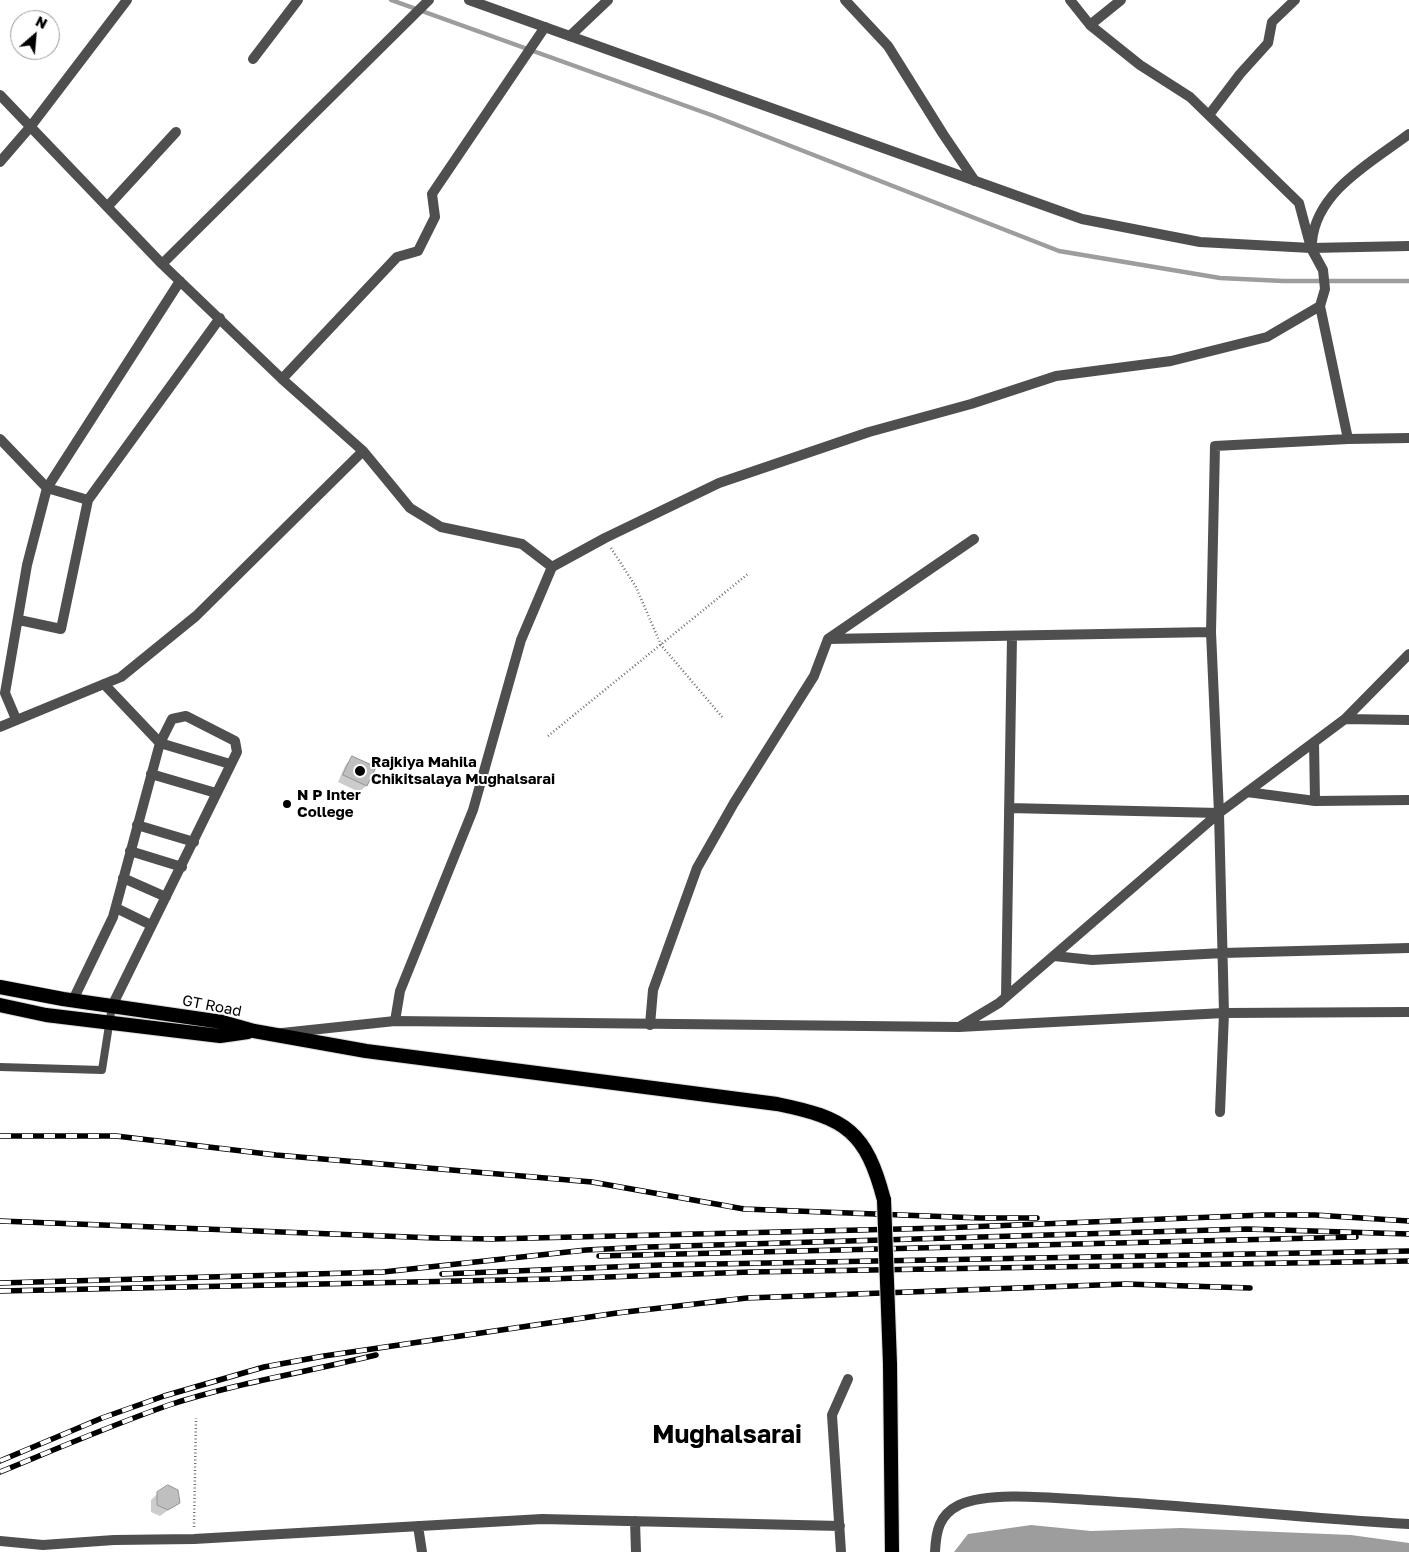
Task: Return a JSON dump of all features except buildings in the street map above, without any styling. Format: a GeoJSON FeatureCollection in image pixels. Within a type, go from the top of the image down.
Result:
{"type":"FeatureCollection","features":[{"type":"Feature","properties":{"kind":"highway","name":"GT Road"},"geometry":{"type":"LineString","coordinates":[[0,987],[72,1000],[222,1022],[254,1031]]}},
{"type":"Feature","properties":{"kind":"highway","name":"GT Road"},"geometry":{"type":"LineString","coordinates":[[0,1005],[46,1015],[220,1036],[254,1031]]}},
{"type":"Feature","properties":{"kind":"highway"},"geometry":{"type":"LineString","coordinates":[[254,1031],[274,1033],[366,1052],[777,1104],[836,1120],[856,1136],[868,1154],[877,1173],[884,1200],[890,1364],[892,1552]]}},
{"type":"Feature","properties":{"kind":"street"},"geometry":{"type":"LineString","coordinates":[[0,162],[31,126],[127,0]]}},
{"type":"Feature","properties":{"kind":"street"},"geometry":{"type":"LineString","coordinates":[[254,59],[298,0]]}},
{"type":"Feature","properties":{"kind":"street"},"geometry":{"type":"LineString","coordinates":[[469,0],[1082,219],[1200,242],[1311,248],[1409,246]]}},
{"type":"Feature","properties":{"kind":"street"},"geometry":{"type":"LineString","coordinates":[[570,36],[608,0]]}},
{"type":"Feature","properties":{"kind":"street"},"geometry":{"type":"LineString","coordinates":[[845,0],[888,46],[943,134],[976,181]]}},
{"type":"Feature","properties":{"kind":"street"},"geometry":{"type":"LineString","coordinates":[[1070,0],[1090,25],[1140,66],[1190,97],[1299,203],[1311,248],[1323,275],[1324,287],[1320,306],[1348,439]]}},
{"type":"Feature","properties":{"kind":"street"},"geometry":{"type":"LineString","coordinates":[[1090,25],[1121,0]]}},
{"type":"Feature","properties":{"kind":"street"},"geometry":{"type":"LineString","coordinates":[[1209,115],[1240,74],[1268,43],[1272,22],[1295,0]]}},
{"type":"Feature","properties":{"kind":"street"},"geometry":{"type":"LineString","coordinates":[[162,264],[426,3]]}},
{"type":"Feature","properties":{"kind":"street"},"geometry":{"type":"LineString","coordinates":[[282,379],[397,257],[418,251],[435,217],[432,194],[545,27]]}},
{"type":"Feature","properties":{"kind":"street"},"geometry":{"type":"LineString","coordinates":[[0,95],[162,264],[282,379],[363,451],[410,508],[441,527],[522,544],[552,567]]}},
{"type":"Feature","properties":{"kind":"street"},"geometry":{"type":"LineString","coordinates":[[108,206],[176,132]]}},
{"type":"Feature","properties":{"kind":"street"},"geometry":{"type":"LineString","coordinates":[[1311,248],[1313,228],[1333,193],[1409,134]]}},
{"type":"Feature","properties":{"kind":"street"},"geometry":{"type":"LineString","coordinates":[[16,719],[6,693],[27,565],[47,488],[180,281]]}},
{"type":"Feature","properties":{"kind":"street"},"geometry":{"type":"LineString","coordinates":[[395,1021],[400,991],[473,810],[521,640],[552,567],[605,538],[719,483],[868,432],[971,404],[1056,376],[1171,361],[1267,337],[1320,306]]}},
{"type":"Feature","properties":{"kind":"street"},"geometry":{"type":"LineString","coordinates":[[19,620],[61,629],[88,500],[220,318]]}},
{"type":"Feature","properties":{"kind":"street"},"geometry":{"type":"LineString","coordinates":[[1220,1112],[1224,1013],[1223,953],[1211,632],[1215,446],[1348,439],[1409,438]]}},
{"type":"Feature","properties":{"kind":"street"},"geometry":{"type":"LineString","coordinates":[[0,439],[47,488],[88,500]]}},
{"type":"Feature","properties":{"kind":"street"},"geometry":{"type":"LineString","coordinates":[[0,727],[120,676],[196,616],[363,451]]}},
{"type":"Feature","properties":{"kind":"street"},"geometry":{"type":"LineString","coordinates":[[650,1025],[654,990],[697,868],[734,803],[814,676],[828,639],[974,538]]}},
{"type":"Feature","properties":{"kind":"street"},"geometry":{"type":"LineString","coordinates":[[828,639],[1211,632]]}},
{"type":"Feature","properties":{"kind":"street"},"geometry":{"type":"LineString","coordinates":[[1006,997],[1012,637]]}},
{"type":"Feature","properties":{"kind":"street"},"geometry":{"type":"LineString","coordinates":[[959,1027],[1006,997],[1219,813],[1345,720],[1409,654]]}},
{"type":"Feature","properties":{"kind":"street"},"geometry":{"type":"LineString","coordinates":[[104,684],[160,743],[230,764]]}},
{"type":"Feature","properties":{"kind":"street"},"geometry":{"type":"LineString","coordinates":[[72,1000],[113,917],[150,774],[160,743],[172,719],[186,716],[235,741],[236,752],[182,867],[151,925],[112,1006]]}},
{"type":"Feature","properties":{"kind":"street"},"geometry":{"type":"LineString","coordinates":[[1345,720],[1409,720]]}},
{"type":"Feature","properties":{"kind":"street"},"geometry":{"type":"LineString","coordinates":[[1314,742],[1315,801]]}},
{"type":"Feature","properties":{"kind":"street"},"geometry":{"type":"LineString","coordinates":[[150,774],[216,793]]}},
{"type":"Feature","properties":{"kind":"street"},"geometry":{"type":"LineString","coordinates":[[1247,792],[1315,801],[1409,800]]}},
{"type":"Feature","properties":{"kind":"street"},"geometry":{"type":"LineString","coordinates":[[1009,808],[1219,813]]}},
{"type":"Feature","properties":{"kind":"street"},"geometry":{"type":"LineString","coordinates":[[137,825],[194,842]]}},
{"type":"Feature","properties":{"kind":"street"},"geometry":{"type":"LineString","coordinates":[[130,851],[182,867]]}},
{"type":"Feature","properties":{"kind":"street"},"geometry":{"type":"LineString","coordinates":[[123,878],[166,897]]}},
{"type":"Feature","properties":{"kind":"street"},"geometry":{"type":"LineString","coordinates":[[116,908],[151,925]]}},
{"type":"Feature","properties":{"kind":"street"},"geometry":{"type":"LineString","coordinates":[[1054,956],[1092,960],[1223,953],[1409,948]]}},
{"type":"Feature","properties":{"kind":"street"},"geometry":{"type":"LineString","coordinates":[[274,1033],[395,1021],[959,1027],[1224,1013],[1409,1012]]}},
{"type":"Feature","properties":{"kind":"street"},"geometry":{"type":"LineString","coordinates":[[841,1552],[832,1414],[848,1379]]}},
{"type":"Feature","properties":{"kind":"street"},"geometry":{"type":"LineString","coordinates":[[935,1552],[939,1523],[946,1514],[960,1505],[980,1500],[1025,1496],[1172,1504],[1409,1524]]}},
{"type":"Feature","properties":{"kind":"street"},"geometry":{"type":"LineString","coordinates":[[0,1541],[43,1545],[114,1540],[194,1539],[542,1519],[840,1526]]}},
{"type":"Feature","properties":{"kind":"street"},"geometry":{"type":"LineString","coordinates":[[635,1521],[636,1552]]}},
{"type":"Feature","properties":{"kind":"street"},"geometry":{"type":"LineString","coordinates":[[418,1526],[422,1552]]}},
{"type":"Feature","properties":{"kind":"lane"},"geometry":{"type":"LineString","coordinates":[[0,1068],[102,1070],[112,1006]]}},
{"type":"Feature","properties":{"kind":"path"},"geometry":{"type":"LineString","coordinates":[[605,538],[636,587],[661,645],[722,718]]}},
{"type":"Feature","properties":{"kind":"path"},"geometry":{"type":"LineString","coordinates":[[548,736],[749,573]]}},
{"type":"Feature","properties":{"kind":"path"},"geometry":{"type":"LineString","coordinates":[[194,1539],[196,1418]]}},
{"type":"Feature","properties":{"kind":"shaded area"},"geometry":{"type":"Polygon","coordinates":[[[1031,1525],[1091,1531],[1181,1528],[1351,1535],[1409,1543],[1409,1552],[954,1552],[968,1534],[1031,1525]]]}},
{"type":"Feature","properties":{"kind":"waterway"},"geometry":{"type":"LineString","coordinates":[[391,0],[714,116],[1059,251],[1220,278],[1283,281],[1409,281]]}},
{"type":"Feature","properties":{"kind":"railway"},"geometry":{"type":"LineString","coordinates":[[0,1136],[116,1136],[276,1155],[592,1182],[744,1209],[980,1218],[1037,1218]]}},
{"type":"Feature","properties":{"kind":"railway"},"geometry":{"type":"LineString","coordinates":[[0,1221],[492,1239],[942,1228],[1263,1215],[1315,1215],[1409,1221]]}},
{"type":"Feature","properties":{"kind":"railway"},"geometry":{"type":"LineString","coordinates":[[0,1283],[383,1272],[586,1250],[648,1247],[1247,1229],[1409,1234]]}},
{"type":"Feature","properties":{"kind":"railway"},"geometry":{"type":"LineString","coordinates":[[599,1256],[1356,1237]]}},
{"type":"Feature","properties":{"kind":"railway"},"geometry":{"type":"LineString","coordinates":[[442,1274],[661,1265],[1409,1251]]}},
{"type":"Feature","properties":{"kind":"railway"},"geometry":{"type":"LineString","coordinates":[[0,1291],[550,1279],[751,1272],[1409,1261]]}},
{"type":"Feature","properties":{"kind":"railway"},"geometry":{"type":"LineString","coordinates":[[0,1461],[102,1418],[164,1396],[264,1367],[324,1356],[617,1313],[747,1298],[1126,1284],[1250,1288]]}},
{"type":"Feature","properties":{"kind":"railway"},"geometry":{"type":"LineString","coordinates":[[0,1472],[105,1429],[194,1397],[376,1355]]}},
{"type":"Feature","properties":{"kind":"place","name":"Rajkiya Mahila Chikitsalaya Mughalsarai"},"geometry":{"type":"Point","coordinates":[360,771]}},
{"type":"Feature","properties":{"kind":"place","name":"N P Inter College"},"geometry":{"type":"Point","coordinates":[287,804]}},
{"type":"Feature","properties":{"kind":"district","name":"Mughalsarai"},"geometry":{"type":"Point","coordinates":[727,1435]}}]}
